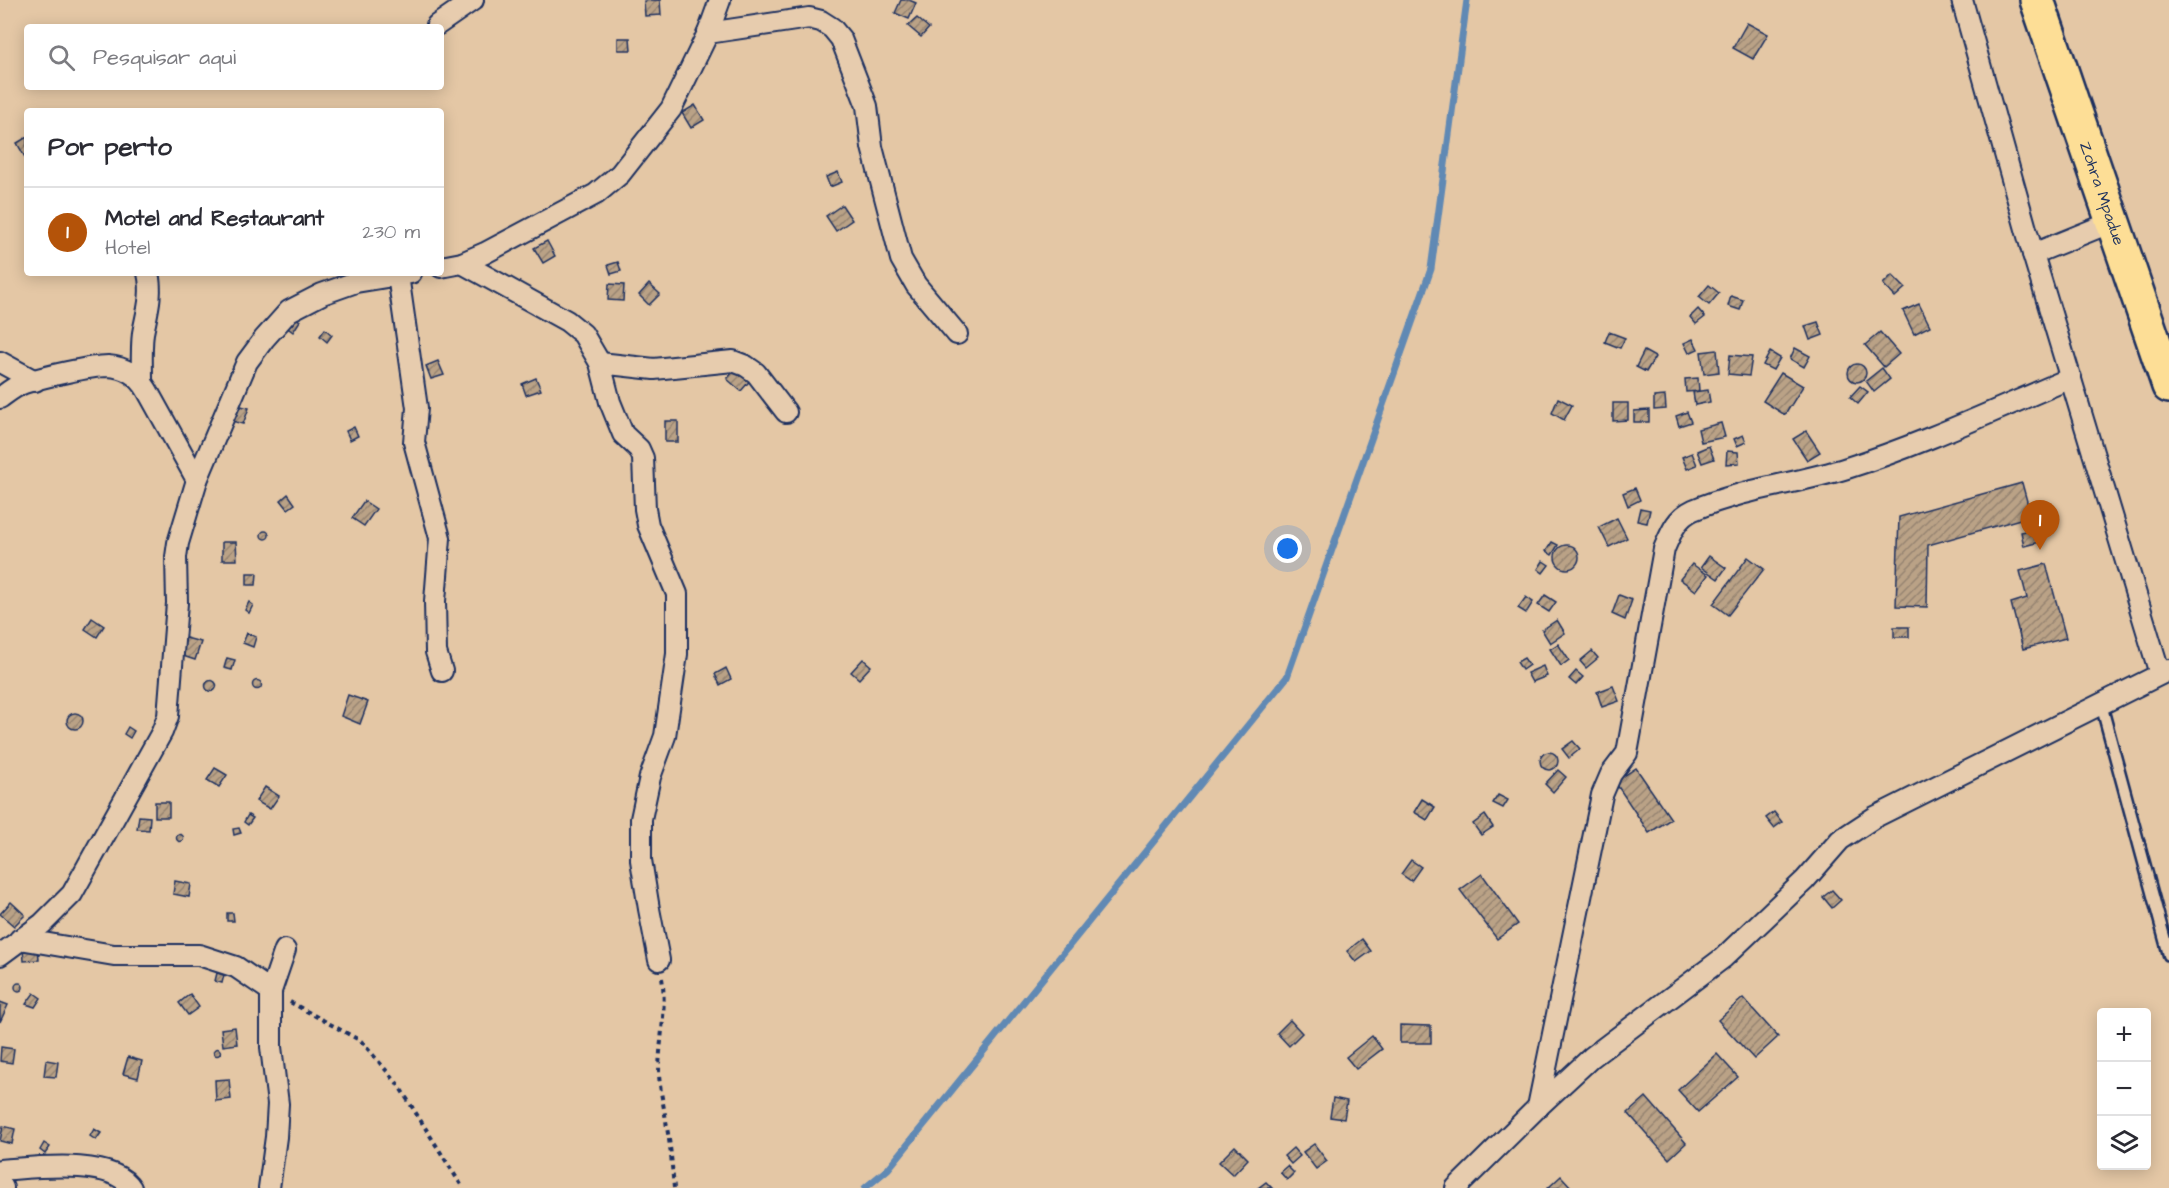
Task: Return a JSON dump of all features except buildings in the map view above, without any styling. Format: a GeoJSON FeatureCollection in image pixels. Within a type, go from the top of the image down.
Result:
{"type":"FeatureCollection","features":[{"type":"Feature","properties":{"kind":"highway","name":"Zohra Mpadue"},"geometry":{"type":"LineString","coordinates":[[2037,0],[2169,386]]}},
{"type":"Feature","properties":{"kind":"street"},"geometry":{"type":"LineString","coordinates":[[438,24],[473,0]]}},
{"type":"Feature","properties":{"kind":"street"},"geometry":{"type":"LineString","coordinates":[[444,266],[462,263],[485,254],[596,194],[620,174],[670,109],[708,33],[720,0]]}},
{"type":"Feature","properties":{"kind":"street"},"geometry":{"type":"LineString","coordinates":[[1456,1188],[1538,1107],[1592,1058],[1723,958],[1805,880],[1840,840],[1858,827],[2165,672],[2033,254],[1962,0]]}},
{"type":"Feature","properties":{"kind":"street"},"geometry":{"type":"LineString","coordinates":[[708,33],[809,18],[826,25],[841,39],[867,106],[872,147],[901,259],[916,285],[957,334]]}},
{"type":"Feature","properties":{"kind":"street"},"geometry":{"type":"LineString","coordinates":[[2033,254],[2112,222]]}},
{"type":"Feature","properties":{"kind":"street"},"geometry":{"type":"LineString","coordinates":[[462,263],[567,321],[583,334],[600,363],[615,416],[623,434],[639,449],[643,458],[645,509],[648,525],[677,594],[677,654],[665,736],[650,777],[641,819],[641,860],[659,960]]}},
{"type":"Feature","properties":{"kind":"street"},"geometry":{"type":"LineString","coordinates":[[142,381],[143,335],[151,284],[149,276]]}},
{"type":"Feature","properties":{"kind":"street"},"geometry":{"type":"LineString","coordinates":[[0,955],[42,924],[72,894],[162,732],[168,716],[177,603],[176,557],[197,480],[247,362],[289,311],[322,294],[356,282],[393,276]]}},
{"type":"Feature","properties":{"kind":"street"},"geometry":{"type":"LineString","coordinates":[[405,276],[417,408],[414,442],[440,538],[435,601],[436,651],[442,671]]}},
{"type":"Feature","properties":{"kind":"street"},"geometry":{"type":"LineString","coordinates":[[600,363],[654,369],[733,361],[746,366],[756,374],[786,412]]}},
{"type":"Feature","properties":{"kind":"street"},"geometry":{"type":"LineString","coordinates":[[0,362],[35,381]]}},
{"type":"Feature","properties":{"kind":"street"},"geometry":{"type":"LineString","coordinates":[[0,398],[16,387],[90,368],[109,366],[133,373],[142,381],[197,480]]}},
{"type":"Feature","properties":{"kind":"street"},"geometry":{"type":"LineString","coordinates":[[1538,1107],[1602,795],[1611,774],[1626,753],[1664,549],[1674,524],[1691,511],[1719,501],[1845,469],[1912,445],[2071,378]]}},
{"type":"Feature","properties":{"kind":"street"},"geometry":{"type":"LineString","coordinates":[[20,939],[114,955],[199,955],[236,967],[271,991]]}},
{"type":"Feature","properties":{"kind":"street"},"geometry":{"type":"LineString","coordinates":[[269,1188],[278,1104],[271,1047],[271,991],[285,950]]}},
{"type":"Feature","properties":{"kind":"street"},"geometry":{"type":"LineString","coordinates":[[0,1170],[61,1166],[97,1170],[120,1176],[128,1182],[131,1188]]}},
{"type":"Feature","properties":{"kind":"street"},"geometry":{"type":"LineString","coordinates":[[0,1182],[3,1188]]}},
{"type":"Feature","properties":{"kind":"lane"},"geometry":{"type":"LineString","coordinates":[[2101,704],[2169,955]]}},
{"type":"Feature","properties":{"kind":"path"},"geometry":{"type":"LineString","coordinates":[[659,960],[665,997],[661,1023],[659,1074],[675,1188]]}},
{"type":"Feature","properties":{"kind":"path"},"geometry":{"type":"LineString","coordinates":[[271,991],[361,1041],[397,1083],[463,1188]]}},
{"type":"Feature","properties":{"kind":"waterway"},"geometry":{"type":"LineString","coordinates":[[865,1188],[888,1169],[1287,677],[1431,269],[1467,0]]}},
{"type":"Feature","properties":{"kind":"place","name":"Motel and Restaurant"},"geometry":{"type":"Point","coordinates":[2040,550]}}]}
